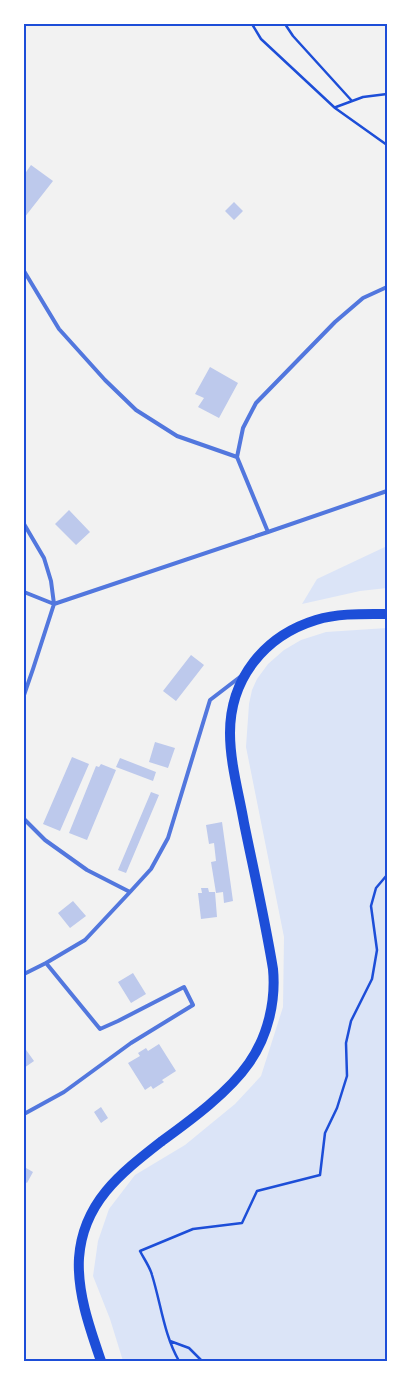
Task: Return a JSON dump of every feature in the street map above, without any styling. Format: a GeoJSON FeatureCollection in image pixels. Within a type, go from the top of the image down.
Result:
{"type":"FeatureCollection","features":[{"type":"Feature","properties":{"kind":"main road"},"geometry":{"type":"LineString","coordinates":[[101,1361],[84,1303],[79,1269],[81,1244],[95,1206],[105,1191],[122,1173],[209,1104],[240,1075],[261,1043],[269,1017],[274,990],[273,969],[231,743],[232,712],[240,685],[254,662],[271,644],[304,624],[347,614],[387,614]]}},
{"type":"Feature","properties":{"kind":"lane"},"geometry":{"type":"LineString","coordinates":[[24,272],[59,329],[105,380],[136,410],[178,436],[237,458]]}},
{"type":"Feature","properties":{"kind":"lane"},"geometry":{"type":"LineString","coordinates":[[268,532],[237,458],[243,428],[256,403],[336,322],[363,298],[387,287]]}},
{"type":"Feature","properties":{"kind":"lane"},"geometry":{"type":"LineString","coordinates":[[24,592],[54,604],[387,491]]}},
{"type":"Feature","properties":{"kind":"lane"},"geometry":{"type":"LineString","coordinates":[[24,524],[44,558],[51,581],[54,604],[24,695]]}},
{"type":"Feature","properties":{"kind":"lane"},"geometry":{"type":"LineString","coordinates":[[24,974],[85,940],[151,869],[168,838],[210,700],[246,673]]}},
{"type":"Feature","properties":{"kind":"lane"},"geometry":{"type":"LineString","coordinates":[[24,819],[45,840],[87,870],[130,892]]}},
{"type":"Feature","properties":{"kind":"lane"},"geometry":{"type":"LineString","coordinates":[[24,1114],[64,1092],[131,1043],[193,1005],[184,987],[100,1029],[46,963]]}},
{"type":"Feature","properties":{"kind":"path"},"geometry":{"type":"LineString","coordinates":[[252,24],[261,39],[335,108],[387,145]]}},
{"type":"Feature","properties":{"kind":"path"},"geometry":{"type":"LineString","coordinates":[[285,24],[293,36],[352,101]]}},
{"type":"Feature","properties":{"kind":"path"},"geometry":{"type":"LineString","coordinates":[[335,108],[363,97],[387,94]]}},
{"type":"Feature","properties":{"kind":"path"},"geometry":{"type":"LineString","coordinates":[[179,1361],[174,1352],[160,1309],[152,1274],[140,1251],[193,1229],[242,1223],[257,1191],[320,1175],[325,1133],[337,1108],[347,1076],[346,1043],[351,1021],[372,979],[376,950],[372,906],[376,888],[387,875]]}},
{"type":"Feature","properties":{"kind":"path"},"geometry":{"type":"LineString","coordinates":[[170,1341],[189,1348],[202,1361]]}},
{"type":"Feature","properties":{"kind":"shaded area"},"geometry":{"type":"Polygon","coordinates":[[[387,546],[387,588],[360,591],[302,604],[317,579],[387,546]]]}},
{"type":"Feature","properties":{"kind":"shaded area"},"geometry":{"type":"Polygon","coordinates":[[[387,628],[387,1361],[123,1361],[110,1319],[93,1276],[98,1241],[109,1209],[135,1175],[185,1145],[235,1104],[261,1076],[283,1007],[284,937],[246,747],[249,704],[252,690],[257,679],[268,664],[284,650],[301,640],[326,632],[387,628]]]}},
{"type":"Feature","properties":{"kind":"building"},"geometry":{"type":"Polygon","coordinates":[[[31,165],[53,181],[24,218],[24,175],[31,165]]]}},
{"type":"Feature","properties":{"kind":"building"},"geometry":{"type":"Polygon","coordinates":[[[234,202],[243,211],[234,220],[225,211],[234,202]]]}},
{"type":"Feature","properties":{"kind":"building"},"geometry":{"type":"Polygon","coordinates":[[[210,367],[238,383],[219,418],[198,407],[204,398],[195,394],[210,367]]]}},
{"type":"Feature","properties":{"kind":"building"},"geometry":{"type":"Polygon","coordinates":[[[69,510],[90,532],[76,545],[55,524],[69,510]]]}},
{"type":"Feature","properties":{"kind":"building"},"geometry":{"type":"Polygon","coordinates":[[[191,655],[204,665],[176,701],[163,691],[191,655]]]}},
{"type":"Feature","properties":{"kind":"building"},"geometry":{"type":"Polygon","coordinates":[[[155,742],[175,748],[168,768],[149,762],[155,742]]]}},
{"type":"Feature","properties":{"kind":"building"},"geometry":{"type":"Polygon","coordinates":[[[72,757],[89,764],[60,831],[43,824],[72,757]]]}},
{"type":"Feature","properties":{"kind":"building"},"geometry":{"type":"Polygon","coordinates":[[[120,758],[156,772],[153,781],[116,767],[120,758]]]}},
{"type":"Feature","properties":{"kind":"building"},"geometry":{"type":"Polygon","coordinates":[[[101,764],[116,770],[87,840],[69,833],[96,766],[99,767],[101,764]]]}},
{"type":"Feature","properties":{"kind":"building"},"geometry":{"type":"Polygon","coordinates":[[[151,792],[159,795],[126,873],[118,870],[151,792]]]}},
{"type":"Feature","properties":{"kind":"building"},"geometry":{"type":"Polygon","coordinates":[[[222,822],[233,901],[224,903],[223,892],[216,893],[211,862],[216,861],[214,843],[209,844],[206,825],[222,822]]]}},
{"type":"Feature","properties":{"kind":"building"},"geometry":{"type":"Polygon","coordinates":[[[201,888],[208,888],[209,892],[215,892],[217,917],[201,919],[198,893],[202,893],[201,888]]]}},
{"type":"Feature","properties":{"kind":"building"},"geometry":{"type":"Polygon","coordinates":[[[73,901],[86,916],[70,928],[58,913],[73,901]]]}},
{"type":"Feature","properties":{"kind":"building"},"geometry":{"type":"Polygon","coordinates":[[[133,973],[146,994],[131,1003],[118,982],[133,973]]]}},
{"type":"Feature","properties":{"kind":"building"},"geometry":{"type":"Polygon","coordinates":[[[159,1044],[176,1071],[162,1080],[164,1082],[153,1089],[151,1086],[145,1090],[128,1063],[140,1056],[138,1053],[146,1048],[148,1051],[159,1044]]]}},
{"type":"Feature","properties":{"kind":"building"},"geometry":{"type":"Polygon","coordinates":[[[24,1047],[34,1061],[24,1068],[24,1047]]]}},
{"type":"Feature","properties":{"kind":"building"},"geometry":{"type":"Polygon","coordinates":[[[101,1107],[108,1118],[101,1123],[94,1112],[101,1107]]]}},
{"type":"Feature","properties":{"kind":"building"},"geometry":{"type":"Polygon","coordinates":[[[26,1168],[33,1172],[27,1183],[24,1181],[24,1171],[26,1168]]]}}]}
